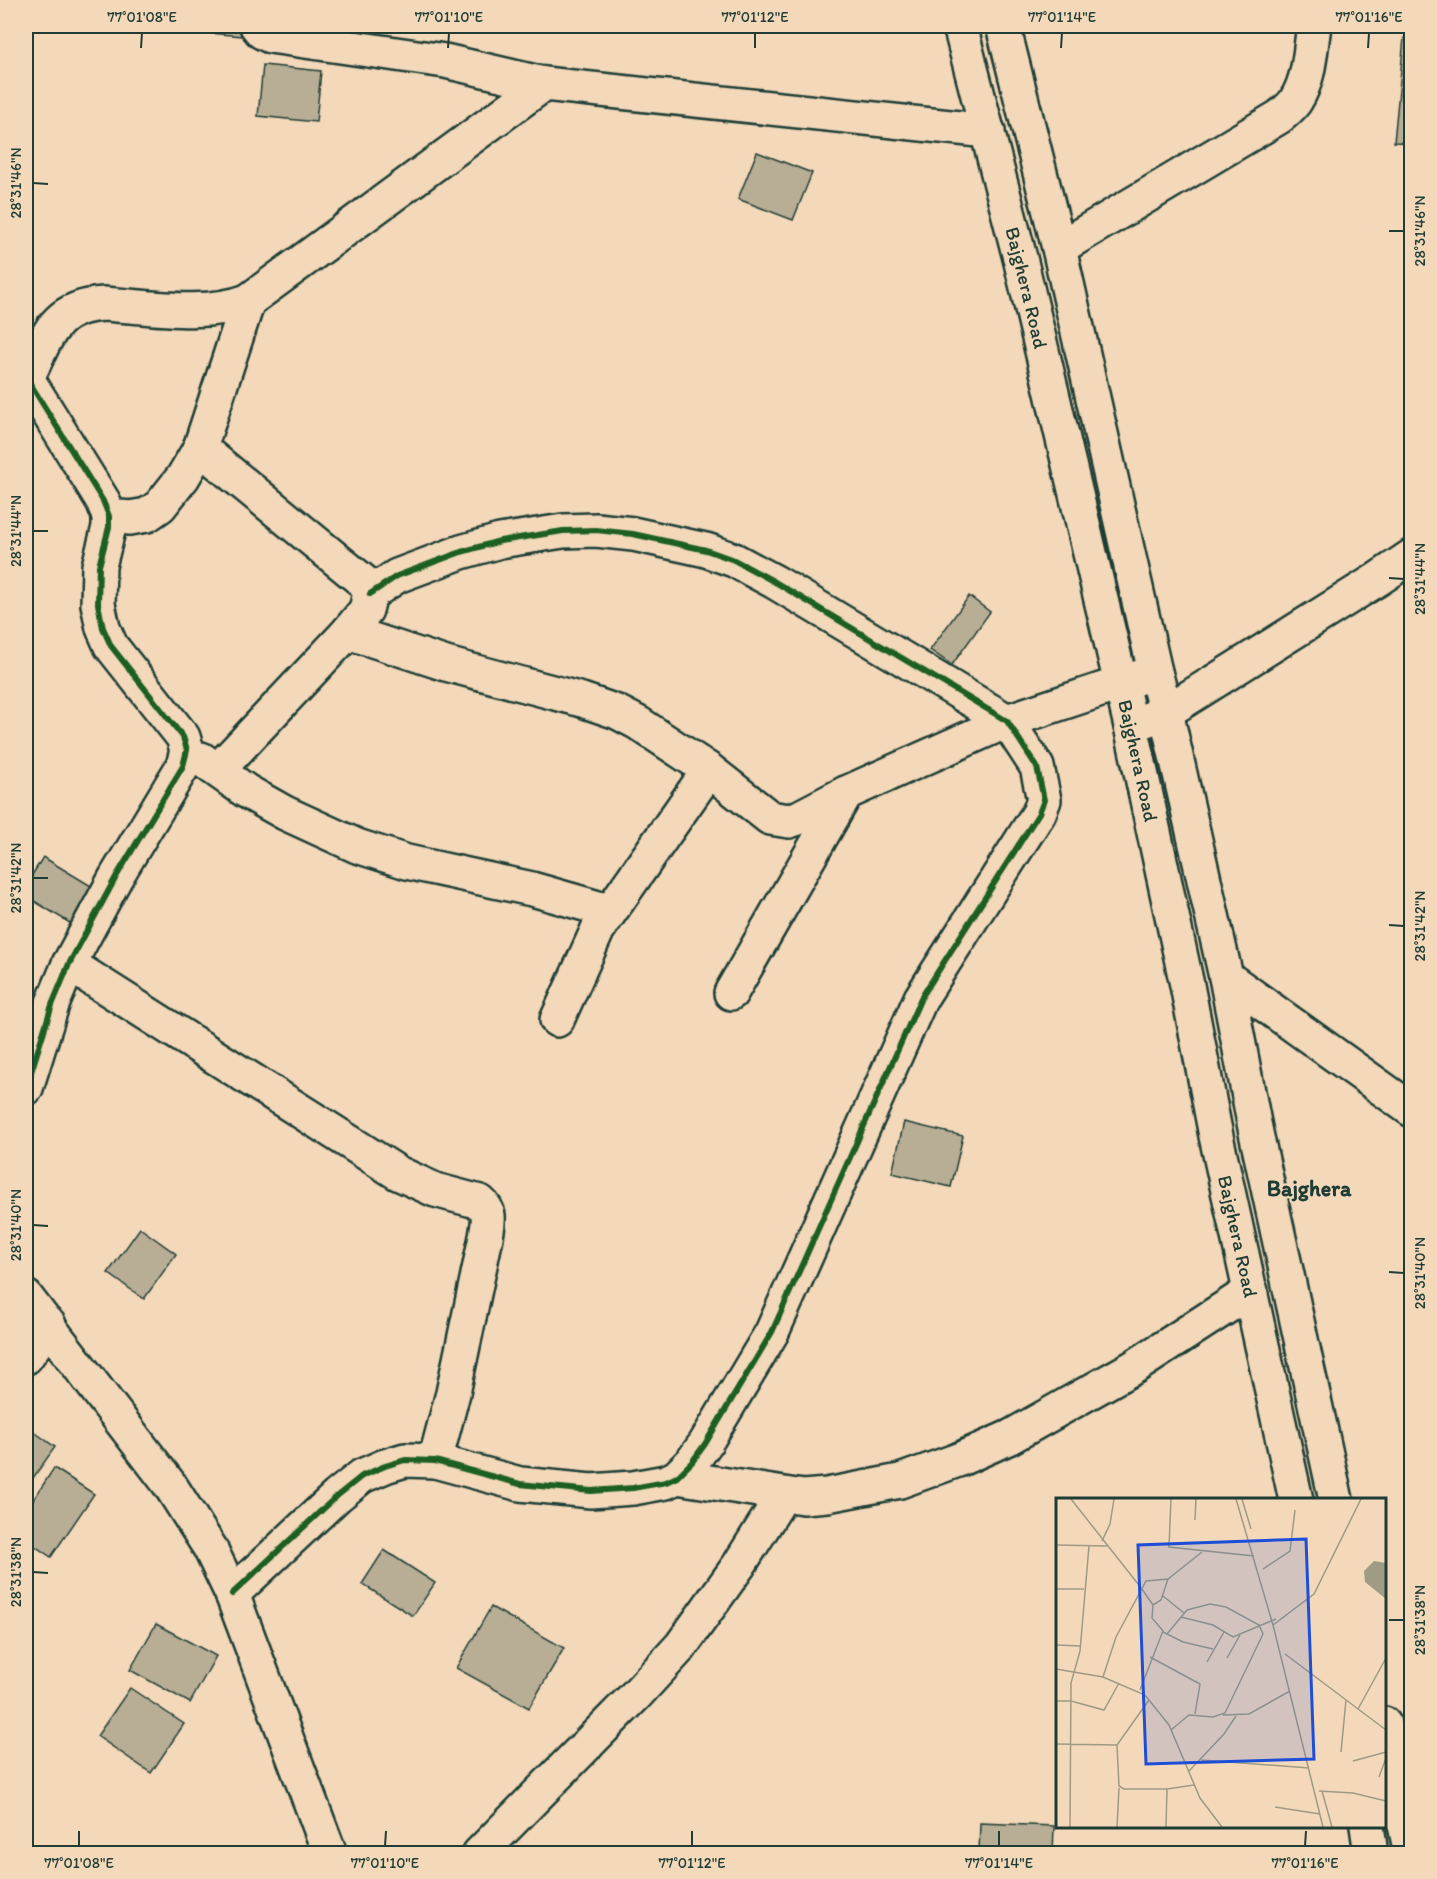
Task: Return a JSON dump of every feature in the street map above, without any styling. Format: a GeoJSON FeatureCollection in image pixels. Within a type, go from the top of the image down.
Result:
{"type":"FeatureCollection","features":[{"type":"Feature","properties":{"kind":"street"},"geometry":{"type":"LineString","coordinates":[[257,26],[270,36],[445,61],[544,84],[987,131]]}},
{"type":"Feature","properties":{"kind":"street","name":"Bajghera Road"},"geometry":{"type":"LineString","coordinates":[[960,26],[1020,258],[1131,726],[1296,1498]]}},
{"type":"Feature","properties":{"kind":"street","name":"Bajghera Road"},"geometry":{"type":"LineString","coordinates":[[1003,26],[1059,248],[1226,977],[1255,1128],[1336,1498]]}},
{"type":"Feature","properties":{"kind":"street"},"geometry":{"type":"LineString","coordinates":[[1059,248],[1280,117],[1295,102],[1301,90],[1308,66],[1314,26]]}},
{"type":"Feature","properties":{"kind":"street"},"geometry":{"type":"LineString","coordinates":[[26,1088],[52,1005],[69,964],[116,877],[183,766],[187,750],[183,737],[111,646],[103,628],[98,603],[99,566],[107,536],[109,516],[103,501],[26,379],[53,327],[62,317],[76,309],[91,304],[105,304],[222,309],[248,301],[544,84]]}},
{"type":"Feature","properties":{"kind":"street"},"geometry":{"type":"LineString","coordinates":[[109,516],[140,517],[160,506],[183,477],[200,448],[248,301]]}},
{"type":"Feature","properties":{"kind":"street"},"geometry":{"type":"LineString","coordinates":[[200,448],[364,582],[370,594],[366,610],[348,632],[218,770]]}},
{"type":"Feature","properties":{"kind":"street"},"geometry":{"type":"LineString","coordinates":[[232,1594],[337,1496],[362,1476],[405,1460],[435,1461],[520,1484],[591,1491],[633,1488],[666,1482],[677,1477],[705,1444],[772,1332],[921,998],[1039,813],[1044,800],[1036,767],[1007,722],[775,582],[734,560],[706,550],[633,534],[596,530],[563,531],[500,541],[397,576],[370,594]]}},
{"type":"Feature","properties":{"kind":"street"},"geometry":{"type":"LineString","coordinates":[[1131,726],[1166,712],[1412,556]]}},
{"type":"Feature","properties":{"kind":"street"},"geometry":{"type":"LineString","coordinates":[[348,632],[446,664],[604,706],[638,723],[709,770],[775,820],[789,821],[846,793],[1007,722],[1155,672]]}},
{"type":"Feature","properties":{"kind":"street"},"geometry":{"type":"LineString","coordinates":[[187,750],[246,791],[285,813],[357,846],[407,862],[532,889],[609,911]]}},
{"type":"Feature","properties":{"kind":"street"},"geometry":{"type":"LineString","coordinates":[[557,1020],[591,942],[609,911],[709,770]]}},
{"type":"Feature","properties":{"kind":"street"},"geometry":{"type":"LineString","coordinates":[[730,993],[846,793]]}},
{"type":"Feature","properties":{"kind":"street"},"geometry":{"type":"LineString","coordinates":[[69,964],[398,1173],[435,1190],[480,1202],[485,1206],[489,1217],[486,1237],[453,1393],[435,1461]]}},
{"type":"Feature","properties":{"kind":"street"},"geometry":{"type":"LineString","coordinates":[[1226,977],[1412,1110]]}},
{"type":"Feature","properties":{"kind":"street"},"geometry":{"type":"LineString","coordinates":[[677,1477],[804,1497],[900,1481],[958,1460],[1010,1437],[1134,1367],[1251,1291]]}},
{"type":"Feature","properties":{"kind":"street"},"geometry":{"type":"LineString","coordinates":[[26,1297],[170,1485],[210,1548],[232,1594],[330,1854]]}},
{"type":"Feature","properties":{"kind":"street"},"geometry":{"type":"LineString","coordinates":[[26,1357],[49,1325]]}},
{"type":"Feature","properties":{"kind":"street"},"geometry":{"type":"LineString","coordinates":[[479,1854],[635,1696],[681,1646],[739,1565],[783,1495]]}},
{"type":"Feature","properties":{"kind":"street"},"geometry":{"type":"LineString","coordinates":[[1386,1734],[1411,1854]]}},
{"type":"Feature","properties":{"kind":"street"},"geometry":{"type":"LineString","coordinates":[[1366,1828],[1371,1854]]}},
{"type":"Feature","properties":{"kind":"building"},"geometry":{"type":"Polygon","coordinates":[[[164,26],[243,26],[242,36],[163,29],[164,26]]]}},
{"type":"Feature","properties":{"kind":"building"},"geometry":{"type":"Polygon","coordinates":[[[1404,38],[1412,39],[1412,143],[1394,142],[1404,38]]]}},
{"type":"Feature","properties":{"kind":"building"},"geometry":{"type":"Polygon","coordinates":[[[263,65],[321,71],[316,122],[258,116],[263,65]]]}},
{"type":"Feature","properties":{"kind":"building"},"geometry":{"type":"Polygon","coordinates":[[[757,152],[812,173],[793,220],[738,199],[757,152]]]}},
{"type":"Feature","properties":{"kind":"building"},"geometry":{"type":"Polygon","coordinates":[[[969,596],[990,612],[952,665],[930,650],[969,596]]]}},
{"type":"Feature","properties":{"kind":"building"},"geometry":{"type":"Polygon","coordinates":[[[43,857],[96,889],[73,925],[26,896],[26,885],[43,857]]]}},
{"type":"Feature","properties":{"kind":"building"},"geometry":{"type":"Polygon","coordinates":[[[904,1122],[963,1136],[951,1187],[892,1173],[904,1122]]]}},
{"type":"Feature","properties":{"kind":"building"},"geometry":{"type":"Polygon","coordinates":[[[140,1228],[176,1254],[144,1299],[108,1273],[140,1228]]]}},
{"type":"Feature","properties":{"kind":"building"},"geometry":{"type":"Polygon","coordinates":[[[26,1426],[55,1447],[26,1488],[26,1426]]]}},
{"type":"Feature","properties":{"kind":"building"},"geometry":{"type":"Polygon","coordinates":[[[54,1468],[94,1494],[51,1557],[26,1540],[26,1511],[54,1468]]]}},
{"type":"Feature","properties":{"kind":"building"},"geometry":{"type":"Polygon","coordinates":[[[384,1550],[435,1583],[413,1616],[362,1584],[384,1550]]]}},
{"type":"Feature","properties":{"kind":"building"},"geometry":{"type":"Polygon","coordinates":[[[491,1607],[564,1648],[529,1708],[456,1668],[491,1607]]]}},
{"type":"Feature","properties":{"kind":"building"},"geometry":{"type":"Polygon","coordinates":[[[156,1624],[216,1656],[190,1703],[130,1670],[156,1624]]]}},
{"type":"Feature","properties":{"kind":"building"},"geometry":{"type":"Polygon","coordinates":[[[130,1688],[184,1724],[151,1773],[97,1736],[130,1688]]]}},
{"type":"Feature","properties":{"kind":"building"},"geometry":{"type":"Polygon","coordinates":[[[980,1823],[1054,1826],[1053,1854],[979,1854],[980,1823]]]}},
{"type":"Feature","properties":{"kind":"cycle path"},"geometry":{"type":"LineString","coordinates":[[26,377],[103,501],[109,516],[109,527],[99,566],[98,604],[103,628],[111,646],[183,737],[187,750],[183,766],[116,877],[69,964],[52,1005],[26,1088]]}},
{"type":"Feature","properties":{"kind":"cycle path"},"geometry":{"type":"LineString","coordinates":[[232,1594],[337,1496],[362,1476],[405,1460],[435,1461],[520,1484],[591,1491],[633,1488],[666,1482],[677,1477],[705,1444],[772,1332],[921,998],[1039,813],[1044,800],[1037,767],[1007,721],[775,582],[734,560],[706,550],[633,534],[596,530],[563,531],[500,541],[461,552],[397,576],[370,594]]}},
{"type":"Feature","properties":{"kind":"district","name":"Bajghera"},"geometry":{"type":"Point","coordinates":[1309,1188]}}]}
